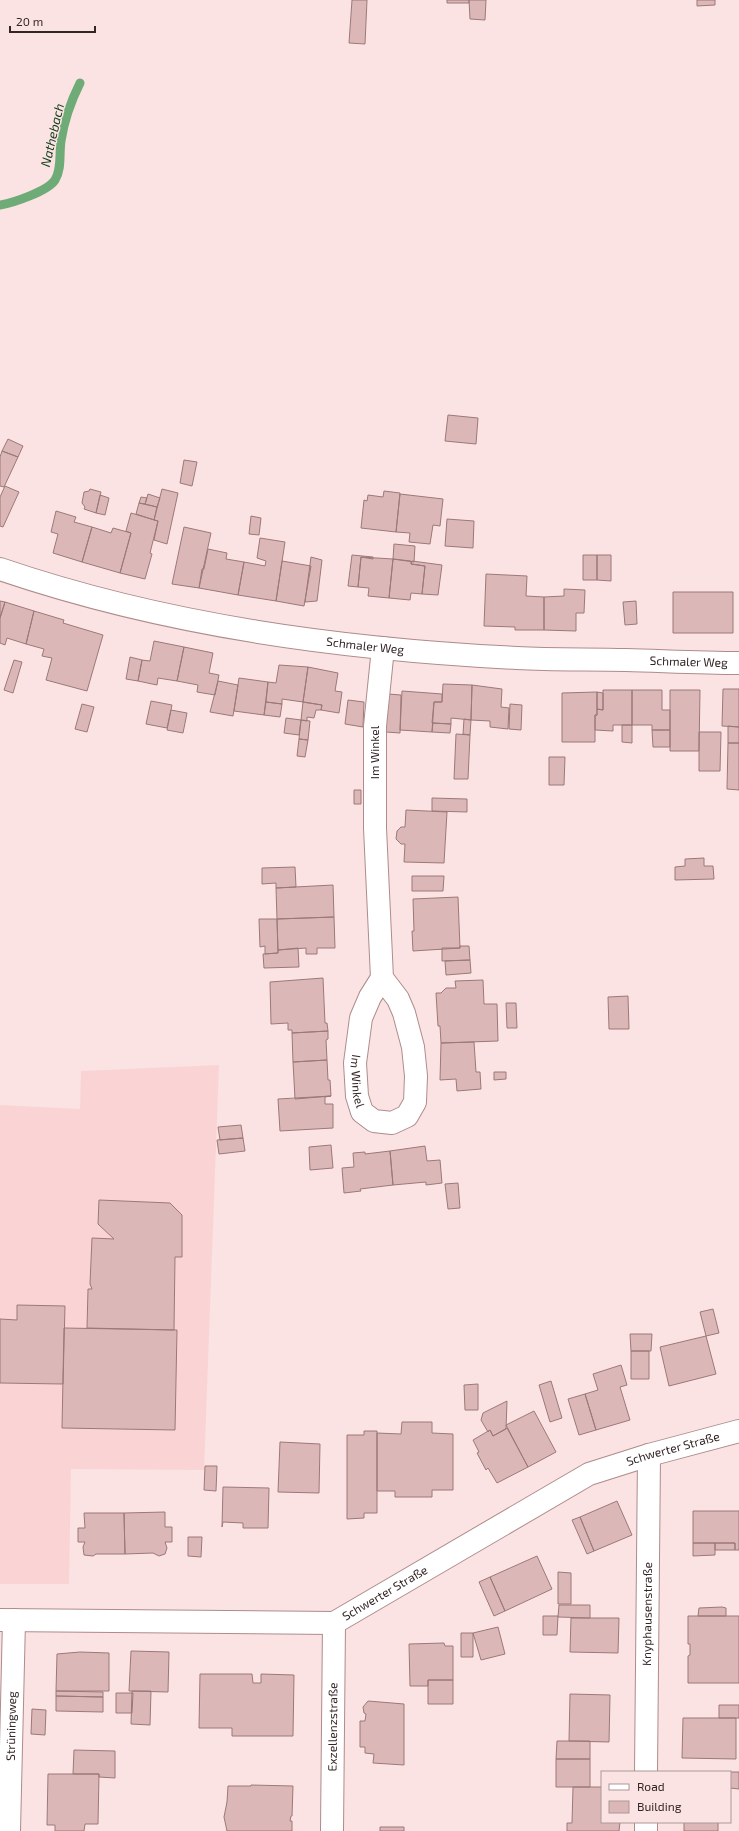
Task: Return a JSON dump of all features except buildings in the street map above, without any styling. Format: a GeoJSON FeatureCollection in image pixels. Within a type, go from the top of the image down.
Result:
{"type":"FeatureCollection","features":[{"type":"Feature","properties":{"kind":"street","name":"Schmaler Weg"},"geometry":{"type":"LineString","coordinates":[[0,569],[93,598],[227,628],[331,642],[383,648],[518,658],[739,663]]}},
{"type":"Feature","properties":{"kind":"street","name":"Im Winkel"},"geometry":{"type":"LineString","coordinates":[[382,978],[370,997],[361,1018],[355,1063],[357,1096],[362,1112],[374,1121],[392,1123],[407,1116],[415,1102],[416,1076],[413,1047],[404,1013],[398,999],[382,978],[375,828],[375,726],[383,648]]}},
{"type":"Feature","properties":{"kind":"street","name":"Schwerter Straße"},"geometry":{"type":"LineString","coordinates":[[7,1620],[334,1623],[589,1474],[649,1455],[739,1430]]}},
{"type":"Feature","properties":{"kind":"street","name":"Knyphausenstraße"},"geometry":{"type":"LineString","coordinates":[[646,1771],[649,1455]]}},
{"type":"Feature","properties":{"kind":"street","name":"Strüningweg"},"geometry":{"type":"LineString","coordinates":[[7,1620],[9,1831]]}},
{"type":"Feature","properties":{"kind":"street","name":"Exzellenzstraße"},"geometry":{"type":"LineString","coordinates":[[332,1831],[334,1623]]}},
{"type":"Feature","properties":{"kind":"shaded area"},"geometry":{"type":"Polygon","coordinates":[[[219,1065],[204,1470],[71,1469],[69,1584],[0,1584],[0,1105],[80,1109],[81,1071],[219,1065]]]}},
{"type":"Feature","properties":{"kind":"waterway","name":"Nathebach"},"geometry":{"type":"LineString","coordinates":[[0,205],[13,202],[38,192],[55,180],[59,171],[61,141],[64,126],[80,83]]}}]}
